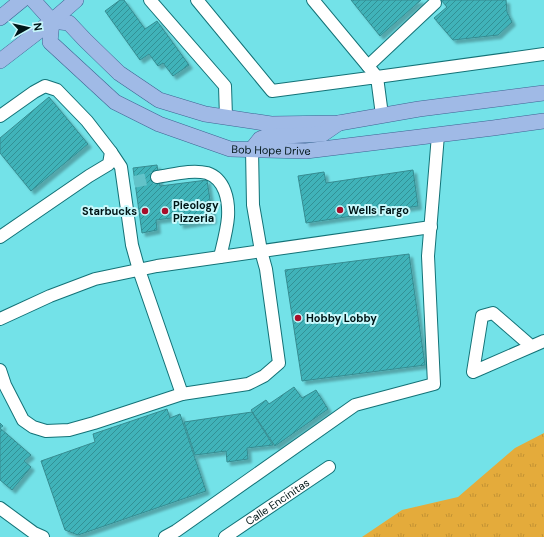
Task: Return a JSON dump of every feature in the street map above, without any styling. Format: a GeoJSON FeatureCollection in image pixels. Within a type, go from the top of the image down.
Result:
{"type":"FeatureCollection","features":[{"type":"Feature","properties":{"kind":"main road"},"geometry":{"type":"LineString","coordinates":[[0,18],[22,0]]}},
{"type":"Feature","properties":{"kind":"main road"},"geometry":{"type":"LineString","coordinates":[[33,0],[52,21],[70,22],[85,40],[120,73],[159,100],[205,114],[271,124],[339,123],[419,109],[544,93]]}},
{"type":"Feature","properties":{"kind":"main road"},"geometry":{"type":"LineString","coordinates":[[0,61],[52,21],[76,0]]}},
{"type":"Feature","properties":{"kind":"main road","name":"Bob Hope Drive"},"geometry":{"type":"LineString","coordinates":[[52,21],[50,42],[115,102],[158,124],[230,148],[306,151],[544,121]]}},
{"type":"Feature","properties":{"kind":"main road"},"geometry":{"type":"LineString","coordinates":[[252,149],[265,137],[323,134],[339,123]]}},
{"type":"Feature","properties":{"kind":"street"},"geometry":{"type":"LineString","coordinates":[[150,0],[225,86],[226,117]]}},
{"type":"Feature","properties":{"kind":"street"},"geometry":{"type":"LineString","coordinates":[[197,0],[272,91],[544,54]]}},
{"type":"Feature","properties":{"kind":"street"},"geometry":{"type":"LineString","coordinates":[[313,0],[377,77],[382,115]]}},
{"type":"Feature","properties":{"kind":"street"},"geometry":{"type":"LineString","coordinates":[[368,66],[435,3]]}},
{"type":"Feature","properties":{"kind":"street"},"geometry":{"type":"LineString","coordinates":[[0,116],[34,92],[46,86],[57,90],[86,121],[121,167],[129,183],[132,245],[139,270],[182,394]]}},
{"type":"Feature","properties":{"kind":"street"},"geometry":{"type":"LineString","coordinates":[[165,537],[176,531],[355,405],[434,384],[428,256],[438,135]]}},
{"type":"Feature","properties":{"kind":"street"},"geometry":{"type":"LineString","coordinates":[[0,370],[5,385],[23,420],[33,427],[46,431],[69,430],[182,394],[248,384],[264,376],[279,363],[266,269],[261,251],[253,205],[252,149]]}},
{"type":"Feature","properties":{"kind":"street"},"geometry":{"type":"LineString","coordinates":[[0,237],[109,164],[111,152]]}},
{"type":"Feature","properties":{"kind":"street"},"geometry":{"type":"LineString","coordinates":[[157,177],[199,172],[215,177],[221,184],[226,194],[228,218],[220,257]]}},
{"type":"Feature","properties":{"kind":"street"},"geometry":{"type":"LineString","coordinates":[[0,319],[50,296],[95,279],[157,266],[431,227]]}},
{"type":"Feature","properties":{"kind":"street"},"geometry":{"type":"LineString","coordinates":[[531,346],[493,313],[482,316],[473,372],[544,341]]}},
{"type":"Feature","properties":{"kind":"street","name":"Calle Encinitas"},"geometry":{"type":"LineString","coordinates":[[225,537],[329,467]]}},
{"type":"Feature","properties":{"kind":"street"},"geometry":{"type":"LineString","coordinates":[[0,508],[34,533],[43,537]]}},
{"type":"Feature","properties":{"kind":"green space"},"geometry":{"type":"Polygon","coordinates":[[[544,433],[544,537],[362,537],[402,510],[458,497],[515,448],[544,433]]]}},
{"type":"Feature","properties":{"kind":"building"},"geometry":{"type":"Polygon","coordinates":[[[120,0],[124,0],[145,29],[157,21],[189,65],[173,76],[163,63],[158,66],[149,54],[140,60],[105,11],[120,0]]]}},
{"type":"Feature","properties":{"kind":"building"},"geometry":{"type":"Polygon","coordinates":[[[351,0],[421,0],[380,36],[351,0]]]}},
{"type":"Feature","properties":{"kind":"building"},"geometry":{"type":"Polygon","coordinates":[[[441,0],[506,0],[507,12],[512,22],[498,35],[453,40],[434,18],[447,7],[441,0]]]}},
{"type":"Feature","properties":{"kind":"building"},"geometry":{"type":"Polygon","coordinates":[[[49,97],[88,144],[31,191],[0,153],[0,138],[49,97]]]}},
{"type":"Feature","properties":{"kind":"building"},"geometry":{"type":"Polygon","coordinates":[[[157,165],[160,186],[207,180],[213,220],[180,225],[179,217],[156,220],[157,230],[142,233],[133,168],[157,165]]]}},
{"type":"Feature","properties":{"kind":"building"},"geometry":{"type":"Polygon","coordinates":[[[413,170],[418,206],[306,223],[298,176],[324,172],[326,183],[413,170]]]}},
{"type":"Feature","properties":{"kind":"building"},"geometry":{"type":"Polygon","coordinates":[[[409,254],[425,365],[302,381],[285,270],[409,254]]]}},
{"type":"Feature","properties":{"kind":"building"},"geometry":{"type":"Polygon","coordinates":[[[294,387],[302,398],[316,390],[328,409],[275,446],[251,410],[266,400],[269,404],[294,387]]]}},
{"type":"Feature","properties":{"kind":"building"},"geometry":{"type":"Polygon","coordinates":[[[167,409],[170,418],[180,414],[206,491],[78,535],[65,530],[41,461],[95,442],[93,434],[167,409]]]}},
{"type":"Feature","properties":{"kind":"building"},"geometry":{"type":"Polygon","coordinates":[[[252,412],[273,445],[247,448],[248,459],[227,462],[226,451],[195,455],[184,422],[252,412]]]}},
{"type":"Feature","properties":{"kind":"building"},"geometry":{"type":"Polygon","coordinates":[[[0,428],[31,455],[24,461],[31,467],[12,490],[0,480],[0,428]]]}},
{"type":"Feature","properties":{"kind":"tunnel"},"geometry":{"type":"LineString","coordinates":[[134,182],[157,177]]}},
{"type":"Feature","properties":{"kind":"place","name":"Wells Fargo"},"geometry":{"type":"Point","coordinates":[340,210]}},
{"type":"Feature","properties":{"kind":"place","name":"Starbucks"},"geometry":{"type":"Point","coordinates":[145,211]}},
{"type":"Feature","properties":{"kind":"place","name":"Pieology Pizzeria"},"geometry":{"type":"Point","coordinates":[165,211]}},
{"type":"Feature","properties":{"kind":"place","name":"Hobby Lobby"},"geometry":{"type":"Point","coordinates":[298,318]}}]}
